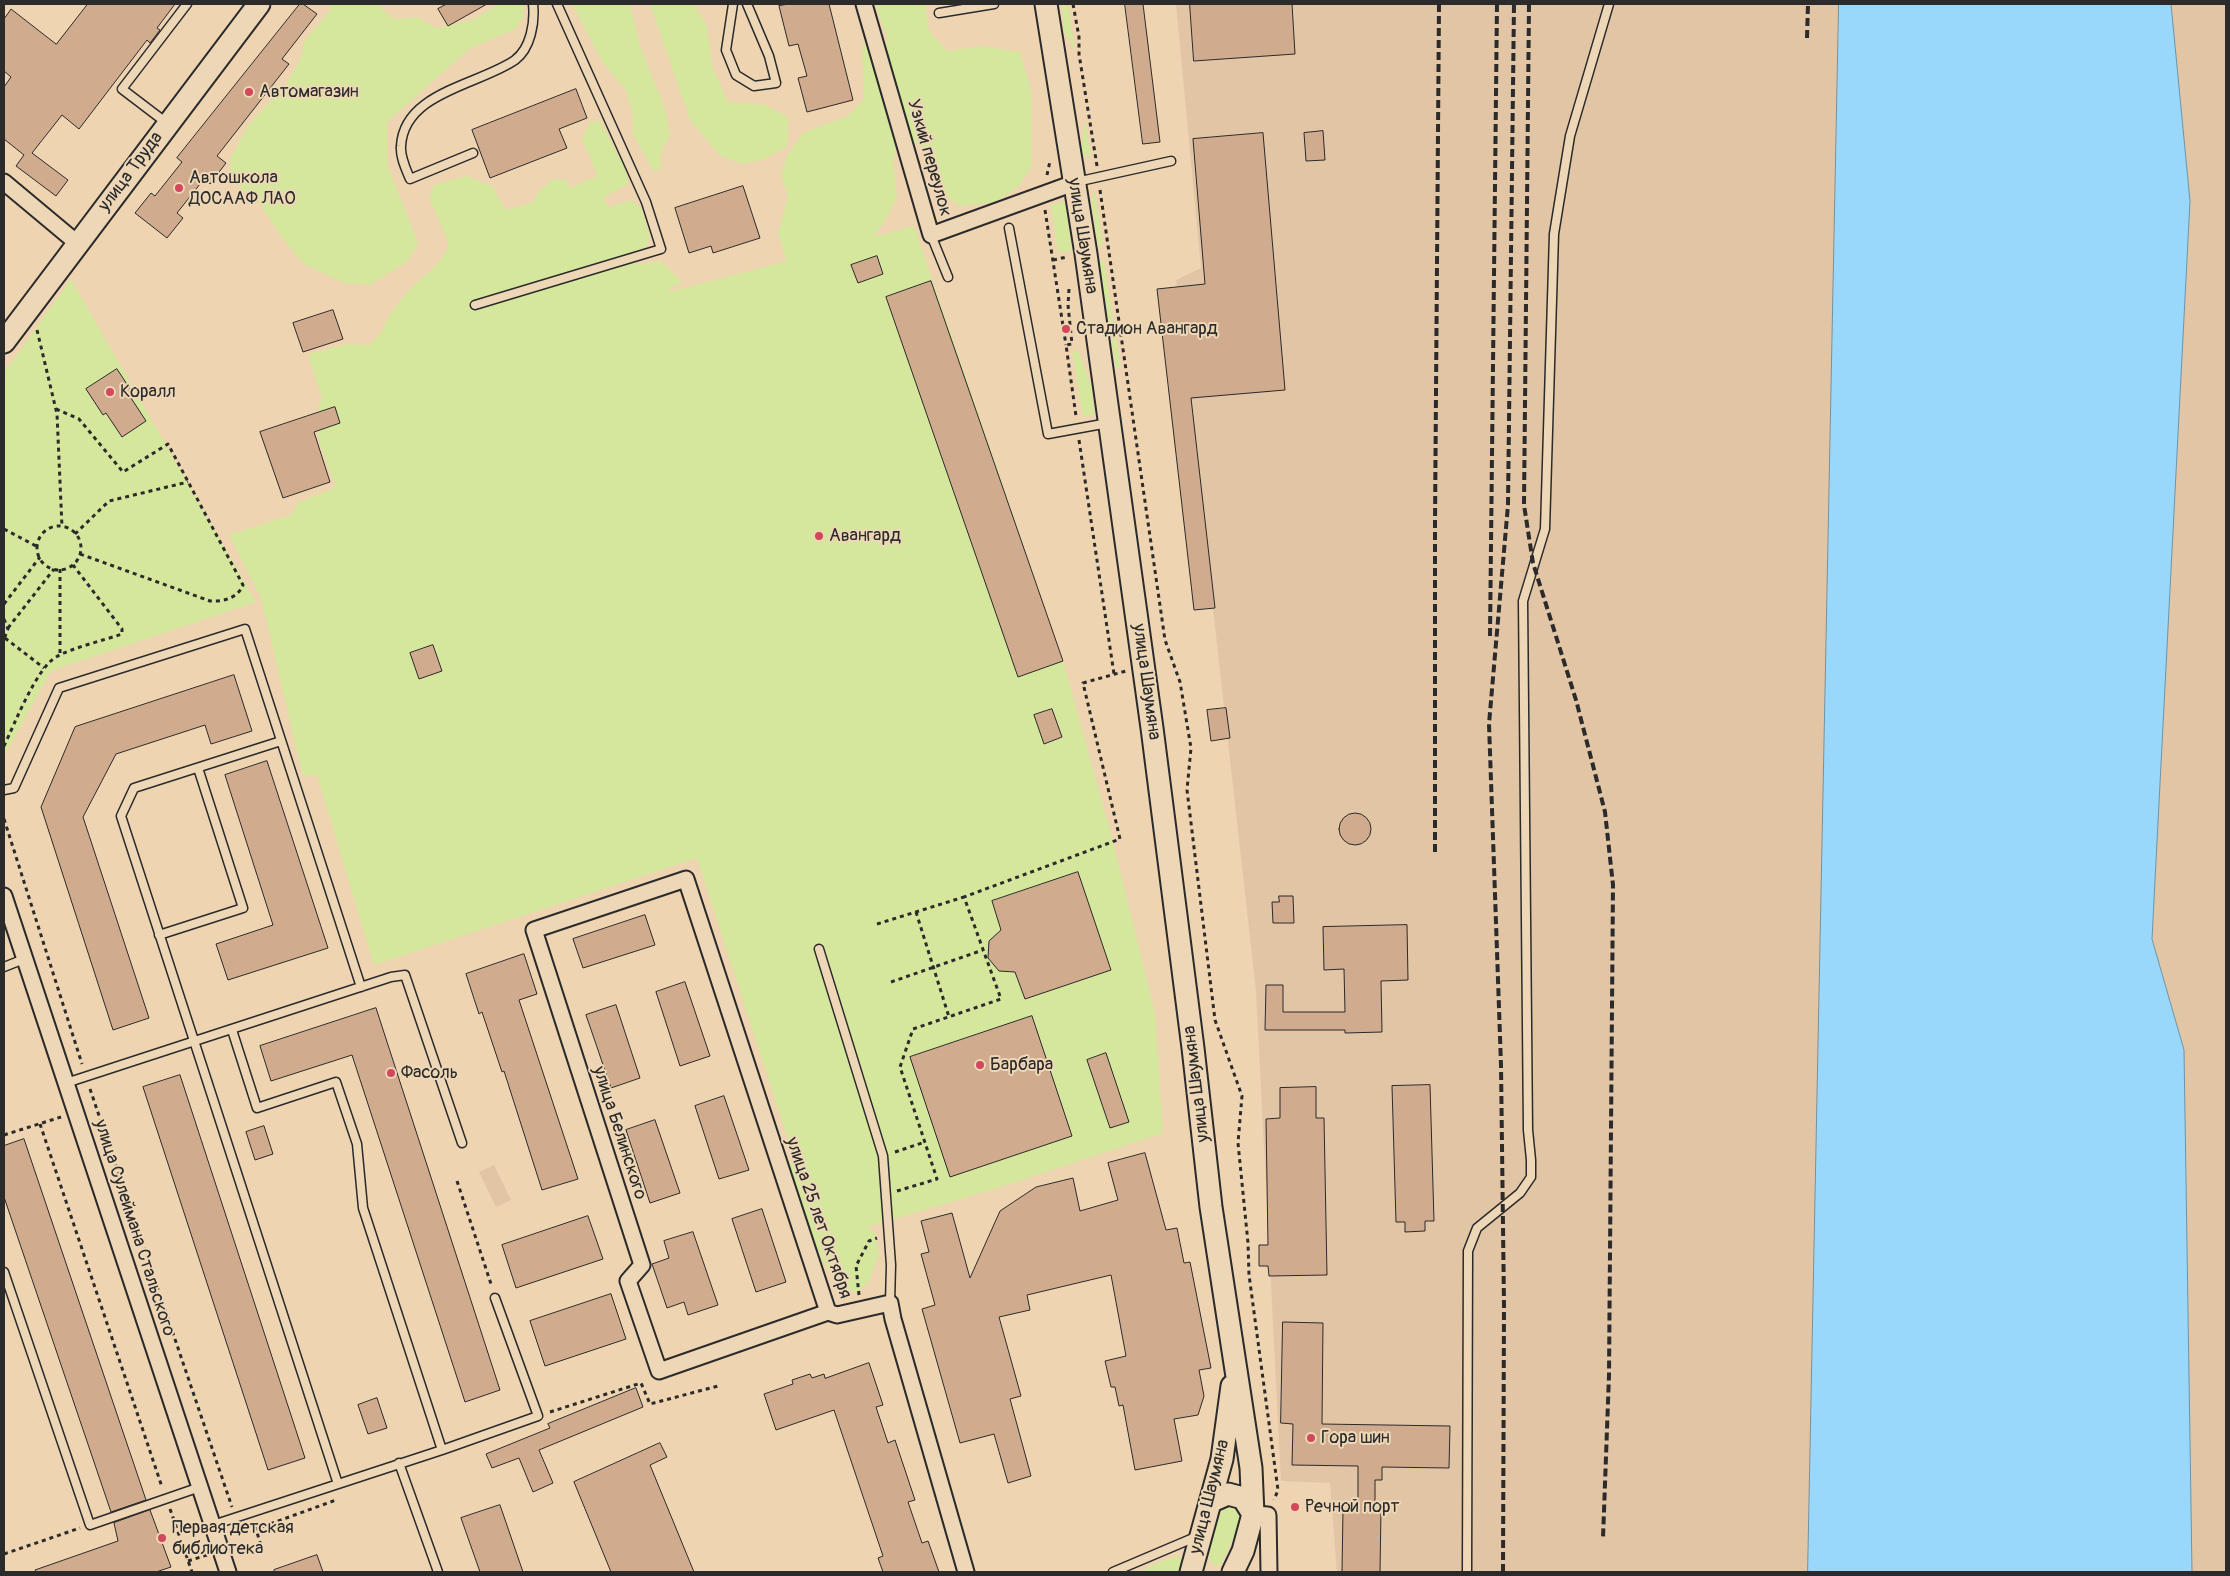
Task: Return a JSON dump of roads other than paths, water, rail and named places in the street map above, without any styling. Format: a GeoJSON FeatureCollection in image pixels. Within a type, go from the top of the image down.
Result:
{"type":"FeatureCollection","features":[{"type":"Feature","properties":{"kind":"main road","name":"улица Труда"},"geometry":{"type":"LineString","coordinates":[[4,342],[259,4]]}},
{"type":"Feature","properties":{"kind":"main road","name":"улица Шаумяна"},"geometry":{"type":"LineString","coordinates":[[1046,4],[1086,254],[1144,666],[1194,1048],[1211,1207],[1261,1514],[1233,1572]]}},
{"type":"Feature","properties":{"kind":"main road","name":"улица Шаумяна"},"geometry":{"type":"LineString","coordinates":[[1191,1572],[1222,1459],[1235,1361]]}},
{"type":"Feature","properties":{"kind":"main road"},"geometry":{"type":"LineString","coordinates":[[1212,1501],[1228,1494],[1243,1498],[1261,1514]]}},
{"type":"Feature","properties":{"kind":"street","name":"Узкий переулок"},"geometry":{"type":"LineString","coordinates":[[864,4],[931,235],[1074,183]]}},
{"type":"Feature","properties":{"kind":"street"},"geometry":{"type":"LineString","coordinates":[[4,182],[77,243]]}},
{"type":"Feature","properties":{"kind":"street","name":"улица Белинского"},"geometry":{"type":"LineString","coordinates":[[700,926],[686,879],[534,930],[642,1265],[628,1281],[659,1371],[828,1312]]}},
{"type":"Feature","properties":{"kind":"street","name":"улица Сулеймана Стальского"},"geometry":{"type":"LineString","coordinates":[[4,896],[228,1572]]}},
{"type":"Feature","properties":{"kind":"street","name":"улица 25 лет Октября"},"geometry":{"type":"LineString","coordinates":[[700,926],[828,1312],[837,1315],[890,1303]]}},
{"type":"Feature","properties":{"kind":"street"},"geometry":{"type":"LineString","coordinates":[[890,1303],[966,1572]]}},
{"type":"Feature","properties":{"kind":"street"},"geometry":{"type":"LineString","coordinates":[[1261,1514],[1269,1572]]}},
{"type":"Feature","properties":{"kind":"lane"},"geometry":{"type":"LineString","coordinates":[[168,124],[122,89],[188,4]]}},
{"type":"Feature","properties":{"kind":"lane"},"geometry":{"type":"LineString","coordinates":[[473,153],[410,179],[400,147],[404,127],[417,109],[450,90],[487,75],[517,59],[530,38],[535,20],[533,4]]}},
{"type":"Feature","properties":{"kind":"lane"},"geometry":{"type":"LineString","coordinates":[[475,305],[661,249],[646,202],[557,4]]}},
{"type":"Feature","properties":{"kind":"lane"},"geometry":{"type":"LineString","coordinates":[[733,4],[726,50],[736,75],[754,86],[776,83],[769,56],[747,4]]}},
{"type":"Feature","properties":{"kind":"lane"},"geometry":{"type":"LineString","coordinates":[[939,13],[994,4]]}},
{"type":"Feature","properties":{"kind":"lane"},"geometry":{"type":"LineString","coordinates":[[1467,1572],[1468,1251],[1477,1228],[1520,1192],[1530,1177],[1523,601],[1545,530],[1554,234],[1570,136],[1608,4]]}},
{"type":"Feature","properties":{"kind":"lane"},"geometry":{"type":"LineString","coordinates":[[1074,183],[1172,161]]}},
{"type":"Feature","properties":{"kind":"lane"},"geometry":{"type":"LineString","coordinates":[[1009,228],[1048,434],[1110,423]]}},
{"type":"Feature","properties":{"kind":"lane"},"geometry":{"type":"LineString","coordinates":[[931,235],[948,277]]}},
{"type":"Feature","properties":{"kind":"lane"},"geometry":{"type":"LineString","coordinates":[[4,790],[14,788],[59,688],[245,628],[361,987]]}},
{"type":"Feature","properties":{"kind":"lane"},"geometry":{"type":"LineString","coordinates":[[282,741],[134,788],[121,816],[338,1484]]}},
{"type":"Feature","properties":{"kind":"lane"},"geometry":{"type":"LineString","coordinates":[[159,935],[243,908],[198,768]]}},
{"type":"Feature","properties":{"kind":"lane"},"geometry":{"type":"LineString","coordinates":[[819,949],[883,1156],[892,1264],[890,1303]]}},
{"type":"Feature","properties":{"kind":"lane"},"geometry":{"type":"LineString","coordinates":[[4,967],[24,959]]}},
{"type":"Feature","properties":{"kind":"lane"},"geometry":{"type":"LineString","coordinates":[[66,1083],[392,977],[405,975],[462,1143]]}},
{"type":"Feature","properties":{"kind":"lane"},"geometry":{"type":"LineString","coordinates":[[232,1030],[257,1108],[336,1082],[357,1144],[363,1208],[442,1450]]}},
{"type":"Feature","properties":{"kind":"lane"},"geometry":{"type":"LineString","coordinates":[[4,1272],[90,1525],[200,1487]]}},
{"type":"Feature","properties":{"kind":"lane"},"geometry":{"type":"LineString","coordinates":[[213,1525],[442,1450],[538,1416],[495,1298]]}},
{"type":"Feature","properties":{"kind":"lane"},"geometry":{"type":"LineString","coordinates":[[399,1463],[438,1572]]}},
{"type":"Feature","properties":{"kind":"lane"},"geometry":{"type":"LineString","coordinates":[[1113,1572],[1202,1534]]}},
{"type":"Feature","properties":{"kind":"water"},"geometry":{"type":"Polygon","coordinates":[[[1839,4],[2171,4],[2190,201],[2152,939],[2184,1050],[2192,1572],[1808,1572],[1839,4]]]}},
{"type":"Feature","properties":{"kind":"railway"},"geometry":{"type":"LineString","coordinates":[[1435,852],[1435,523],[1439,4]]}},
{"type":"Feature","properties":{"kind":"railway"},"geometry":{"type":"LineString","coordinates":[[1490,636],[1497,4]]}},
{"type":"Feature","properties":{"kind":"railway"},"geometry":{"type":"LineString","coordinates":[[1503,1572],[1504,1306],[1501,1065],[1489,724],[1508,505],[1514,4]]}},
{"type":"Feature","properties":{"kind":"railway"},"geometry":{"type":"LineString","coordinates":[[1529,4],[1524,505],[1533,563],[1576,700],[1605,812],[1613,885],[1609,1375],[1603,1538]]}},
{"type":"Feature","properties":{"kind":"railway"},"geometry":{"type":"LineString","coordinates":[[1807,38],[1808,4]]}},
{"type":"Feature","properties":{"kind":"place","name":"Автомагазин"},"geometry":{"type":"Point","coordinates":[249,92]}},
{"type":"Feature","properties":{"kind":"place","name":"Автошкола ДОСААФ ЛАО"},"geometry":{"type":"Point","coordinates":[179,188]}},
{"type":"Feature","properties":{"kind":"place","name":"Стадион Авангард"},"geometry":{"type":"Point","coordinates":[1066,329]}},
{"type":"Feature","properties":{"kind":"place","name":"Коралл"},"geometry":{"type":"Point","coordinates":[110,392]}},
{"type":"Feature","properties":{"kind":"place","name":"Авангард"},"geometry":{"type":"Point","coordinates":[819,536]}},
{"type":"Feature","properties":{"kind":"place","name":"Барбара"},"geometry":{"type":"Point","coordinates":[980,1065]}},
{"type":"Feature","properties":{"kind":"place","name":"Фасоль"},"geometry":{"type":"Point","coordinates":[391,1073]}},
{"type":"Feature","properties":{"kind":"place","name":"Гора шин"},"geometry":{"type":"Point","coordinates":[1311,1438]}},
{"type":"Feature","properties":{"kind":"place","name":"Речной порт"},"geometry":{"type":"Point","coordinates":[1295,1507]}},
{"type":"Feature","properties":{"kind":"place","name":"Первая детская библиотека"},"geometry":{"type":"Point","coordinates":[162,1538]}}]}
